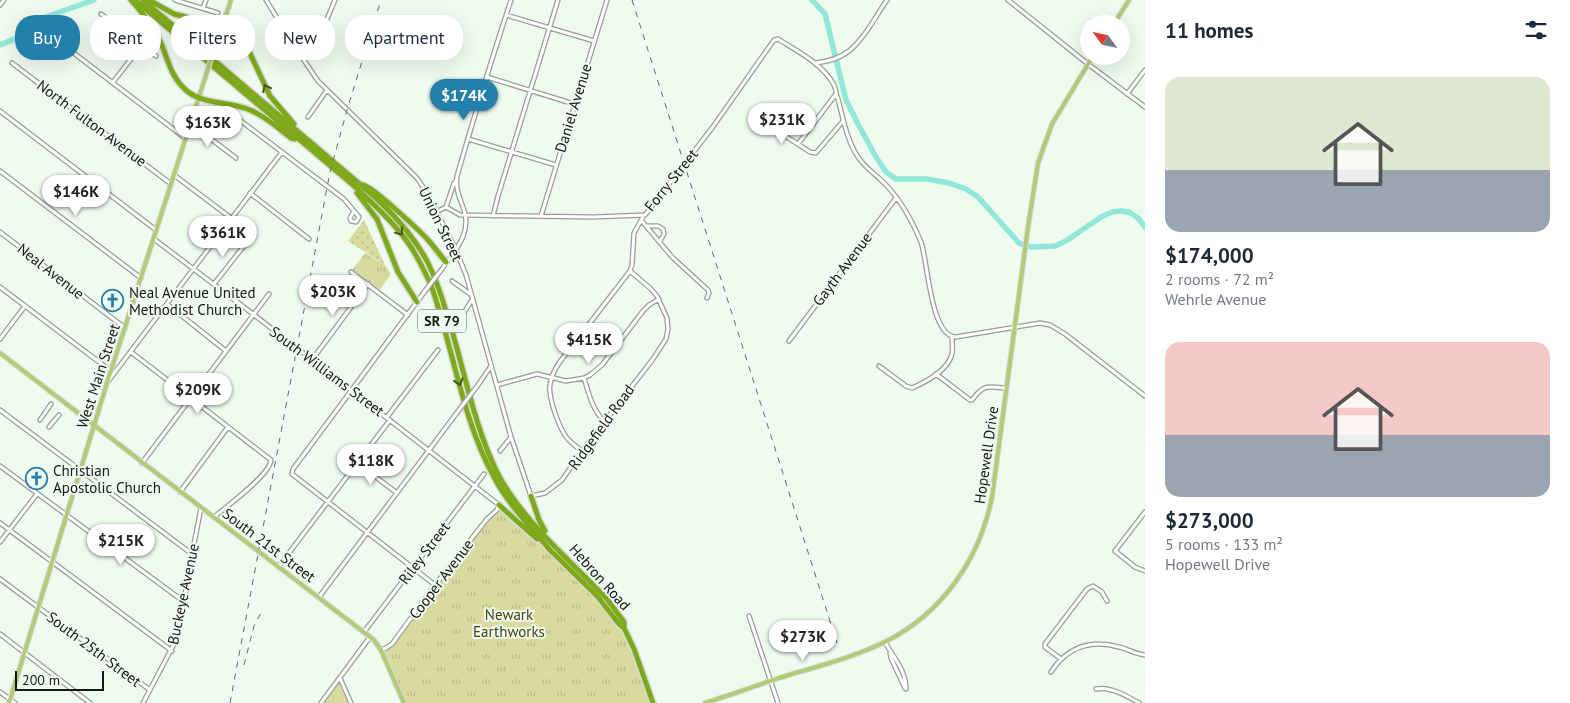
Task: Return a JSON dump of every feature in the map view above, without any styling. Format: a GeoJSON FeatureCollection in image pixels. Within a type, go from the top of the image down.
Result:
{"type":"FeatureCollection","features":[{"type":"Feature","properties":{"kind":"highway"},"geometry":{"type":"LineString","coordinates":[[130,0],[157,34],[169,66],[185,89],[198,98],[231,104],[250,110],[291,138],[301,142]]}},
{"type":"Feature","properties":{"kind":"highway","name":"SR 79"},"geometry":{"type":"LineString","coordinates":[[135,0],[340,174],[377,207],[400,231],[421,264],[434,294],[477,441],[488,466],[502,492],[550,549]]}},
{"type":"Feature","properties":{"kind":"highway","name":"SR 79"},"geometry":{"type":"LineString","coordinates":[[143,0],[381,202],[403,225],[427,261],[445,306],[490,457],[516,503],[554,544]]}},
{"type":"Feature","properties":{"kind":"highway"},"geometry":{"type":"LineString","coordinates":[[149,0],[178,15]]}},
{"type":"Feature","properties":{"kind":"highway"},"geometry":{"type":"LineString","coordinates":[[253,60],[270,96],[286,116],[300,129],[301,134]]}},
{"type":"Feature","properties":{"kind":"highway"},"geometry":{"type":"LineString","coordinates":[[340,174],[374,213],[398,272],[417,302]]}},
{"type":"Feature","properties":{"kind":"highway"},"geometry":{"type":"LineString","coordinates":[[360,184],[367,186],[378,194],[419,231],[446,262]]}},
{"type":"Feature","properties":{"kind":"highway"},"geometry":{"type":"LineString","coordinates":[[531,496],[539,520],[554,544]]}},
{"type":"Feature","properties":{"kind":"highway"},"geometry":{"type":"LineString","coordinates":[[499,505],[550,549]]}},
{"type":"Feature","properties":{"kind":"highway","name":"Hebron Road"},"geometry":{"type":"LineString","coordinates":[[554,544],[607,599],[624,622],[624,628],[634,649],[653,703]]}},
{"type":"Feature","properties":{"kind":"highway","name":"Hebron Road"},"geometry":{"type":"LineString","coordinates":[[550,549],[598,597],[624,628]]}},
{"type":"Feature","properties":{"kind":"main road","name":"West Main Street"},"geometry":{"type":"LineString","coordinates":[[226,15],[231,0]]}},
{"type":"Feature","properties":{"kind":"main road"},"geometry":{"type":"LineString","coordinates":[[1120,15],[1129,0]]}},
{"type":"Feature","properties":{"kind":"main road","name":"West Main Street"},"geometry":{"type":"LineString","coordinates":[[11,702],[24,653],[94,425],[211,60]]}},
{"type":"Feature","properties":{"kind":"main road","name":"Hopewell Drive"},"geometry":{"type":"LineString","coordinates":[[705,703],[885,642],[914,624],[940,601],[972,557],[982,535],[989,511],[1038,163],[1046,138],[1058,112],[1087,65]]}},
{"type":"Feature","properties":{"kind":"main road","name":"South 21st Street"},"geometry":{"type":"LineString","coordinates":[[0,353],[370,637],[381,650],[404,703]]}},
{"type":"Feature","properties":{"kind":"street"},"geometry":{"type":"LineString","coordinates":[[0,5],[4,0]]}},
{"type":"Feature","properties":{"kind":"street"},"geometry":{"type":"LineString","coordinates":[[175,0],[218,14]]}},
{"type":"Feature","properties":{"kind":"street"},"geometry":{"type":"LineString","coordinates":[[203,8],[206,0]]}},
{"type":"Feature","properties":{"kind":"street","name":"Union Street"},"geometry":{"type":"LineString","coordinates":[[266,0],[275,15]]}},
{"type":"Feature","properties":{"kind":"street"},"geometry":{"type":"LineString","coordinates":[[329,15],[335,0]]}},
{"type":"Feature","properties":{"kind":"street"},"geometry":{"type":"LineString","coordinates":[[436,212],[446,207],[456,181],[496,42],[511,0]]}},
{"type":"Feature","properties":{"kind":"street"},"geometry":{"type":"LineString","coordinates":[[493,216],[558,0]]}},
{"type":"Feature","properties":{"kind":"street","name":"Daniel Avenue"},"geometry":{"type":"LineString","coordinates":[[541,216],[607,0]]}},
{"type":"Feature","properties":{"kind":"street"},"geometry":{"type":"LineString","coordinates":[[879,366],[910,388],[922,384],[936,374],[947,364],[952,352],[952,337],[943,329],[932,303],[920,241],[907,215],[887,185],[859,159],[852,147],[833,83],[814,64],[845,53],[852,48],[887,0]]}},
{"type":"Feature","properties":{"kind":"street"},"geometry":{"type":"LineString","coordinates":[[1008,0],[1080,58]]}},
{"type":"Feature","properties":{"kind":"street"},"geometry":{"type":"LineString","coordinates":[[506,15],[594,41]]}},
{"type":"Feature","properties":{"kind":"street","name":"Forry Street"},"geometry":{"type":"LineString","coordinates":[[446,207],[457,214],[466,215],[594,217],[644,215],[712,128],[774,40],[778,39],[814,64]]}},
{"type":"Feature","properties":{"kind":"street"},"geometry":{"type":"LineString","coordinates":[[80,57],[186,138]]}},
{"type":"Feature","properties":{"kind":"street"},"geometry":{"type":"LineString","coordinates":[[113,82],[130,60]]}},
{"type":"Feature","properties":{"kind":"street","name":"Union Street"},"geometry":{"type":"LineString","coordinates":[[303,60],[313,75],[417,178],[427,193],[456,250],[466,275],[511,437],[531,496]]}},
{"type":"Feature","properties":{"kind":"street","name":"North Fulton Avenue"},"geometry":{"type":"LineString","coordinates":[[12,63],[171,184]]}},
{"type":"Feature","properties":{"kind":"street"},"geometry":{"type":"LineString","coordinates":[[1089,65],[1145,107]]}},
{"type":"Feature","properties":{"kind":"street"},"geometry":{"type":"LineString","coordinates":[[1128,94],[1145,70]]}},
{"type":"Feature","properties":{"kind":"street"},"geometry":{"type":"LineString","coordinates":[[487,77],[574,104]]}},
{"type":"Feature","properties":{"kind":"street"},"geometry":{"type":"LineString","coordinates":[[308,117],[327,90]]}},
{"type":"Feature","properties":{"kind":"street"},"geometry":{"type":"LineString","coordinates":[[798,144],[836,94]]}},
{"type":"Feature","properties":{"kind":"street"},"geometry":{"type":"LineString","coordinates":[[206,134],[221,113],[226,110],[344,199],[354,211]]}},
{"type":"Feature","properties":{"kind":"street"},"geometry":{"type":"LineString","coordinates":[[0,111],[157,230]]}},
{"type":"Feature","properties":{"kind":"street"},"geometry":{"type":"LineString","coordinates":[[776,130],[813,154],[820,149],[844,121]]}},
{"type":"Feature","properties":{"kind":"street"},"geometry":{"type":"LineString","coordinates":[[190,123],[236,158]]}},
{"type":"Feature","properties":{"kind":"street"},"geometry":{"type":"LineString","coordinates":[[468,138],[556,165]]}},
{"type":"Feature","properties":{"kind":"street"},"geometry":{"type":"LineString","coordinates":[[107,384],[282,152]]}},
{"type":"Feature","properties":{"kind":"street"},"geometry":{"type":"LineString","coordinates":[[0,171],[141,278]]}},
{"type":"Feature","properties":{"kind":"street"},"geometry":{"type":"LineString","coordinates":[[174,175],[232,219]]}},
{"type":"Feature","properties":{"kind":"street"},"geometry":{"type":"LineString","coordinates":[[435,585],[292,474],[351,390],[462,240],[466,231],[466,215],[457,191],[456,181]]}},
{"type":"Feature","properties":{"kind":"street"},"geometry":{"type":"LineString","coordinates":[[250,194],[309,239]]}},
{"type":"Feature","properties":{"kind":"street","name":"Gayth Avenue"},"geometry":{"type":"LineString","coordinates":[[789,341],[896,198]]}},
{"type":"Feature","properties":{"kind":"street"},"geometry":{"type":"LineString","coordinates":[[582,451],[568,439],[560,426],[550,392],[552,377],[559,363],[630,271],[634,233],[644,215]]}},
{"type":"Feature","properties":{"kind":"street"},"geometry":{"type":"LineString","coordinates":[[641,220],[681,266],[708,290],[707,298]]}},
{"type":"Feature","properties":{"kind":"street"},"geometry":{"type":"LineString","coordinates":[[647,226],[658,226],[663,229],[664,234],[660,241]]}},
{"type":"Feature","properties":{"kind":"street","name":"Neal Avenue"},"geometry":{"type":"LineString","coordinates":[[0,232],[125,328]]}},
{"type":"Feature","properties":{"kind":"street","name":"South Williams Street"},"geometry":{"type":"LineString","coordinates":[[154,240],[214,284],[499,505]]}},
{"type":"Feature","properties":{"kind":"street"},"geometry":{"type":"LineString","coordinates":[[214,284],[247,242]]}},
{"type":"Feature","properties":{"kind":"street","name":"Ridgefield Road"},"geometry":{"type":"LineString","coordinates":[[531,496],[545,493],[562,480],[666,340],[667,321],[659,299],[650,288],[630,271]]}},
{"type":"Feature","properties":{"kind":"street"},"geometry":{"type":"LineString","coordinates":[[351,272],[408,315]]}},
{"type":"Feature","properties":{"kind":"street"},"geometry":{"type":"LineString","coordinates":[[452,281],[470,294]]}},
{"type":"Feature","properties":{"kind":"street"},"geometry":{"type":"LineString","coordinates":[[312,360],[368,284]]}},
{"type":"Feature","properties":{"kind":"street"},"geometry":{"type":"LineString","coordinates":[[0,287],[111,371]]}},
{"type":"Feature","properties":{"kind":"street"},"geometry":{"type":"LineString","coordinates":[[142,463],[268,294]]}},
{"type":"Feature","properties":{"kind":"street"},"geometry":{"type":"LineString","coordinates":[[497,385],[534,374],[542,374],[566,381],[584,378],[599,368],[648,305],[659,299]]}},
{"type":"Feature","properties":{"kind":"street"},"geometry":{"type":"LineString","coordinates":[[462,314],[472,300]]}},
{"type":"Feature","properties":{"kind":"street"},"geometry":{"type":"LineString","coordinates":[[167,304],[226,351]]}},
{"type":"Feature","properties":{"kind":"street"},"geometry":{"type":"LineString","coordinates":[[0,339],[25,306]]}},
{"type":"Feature","properties":{"kind":"street"},"geometry":{"type":"LineString","coordinates":[[952,337],[1041,323],[1047,324],[1055,327],[1145,396]]}},
{"type":"Feature","properties":{"kind":"street"},"geometry":{"type":"LineString","coordinates":[[279,566],[358,463],[438,350]]}},
{"type":"Feature","properties":{"kind":"street"},"geometry":{"type":"LineString","coordinates":[[131,352],[270,458],[271,464],[259,479],[214,517]]}},
{"type":"Feature","properties":{"kind":"street"},"geometry":{"type":"LineString","coordinates":[[319,597],[492,366]]}},
{"type":"Feature","properties":{"kind":"street"},"geometry":{"type":"LineString","coordinates":[[936,374],[970,400],[987,386],[1007,390]]}},
{"type":"Feature","properties":{"kind":"street"},"geometry":{"type":"LineString","coordinates":[[584,378],[594,408],[604,422]]}},
{"type":"Feature","properties":{"kind":"street"},"geometry":{"type":"LineString","coordinates":[[40,420],[51,404]]}},
{"type":"Feature","properties":{"kind":"street"},"geometry":{"type":"LineString","coordinates":[[0,410],[192,554]]}},
{"type":"Feature","properties":{"kind":"street"},"geometry":{"type":"LineString","coordinates":[[49,427],[59,415]]}},
{"type":"Feature","properties":{"kind":"street"},"geometry":{"type":"LineString","coordinates":[[180,492],[228,427]]}},
{"type":"Feature","properties":{"kind":"street"},"geometry":{"type":"LineString","coordinates":[[500,451],[511,437]]}},
{"type":"Feature","properties":{"kind":"street"},"geometry":{"type":"LineString","coordinates":[[358,463],[397,493]]}},
{"type":"Feature","properties":{"kind":"street"},"geometry":{"type":"LineString","coordinates":[[0,466],[179,598],[185,600]]}},
{"type":"Feature","properties":{"kind":"street","name":"Riley Street"},"geometry":{"type":"LineString","coordinates":[[364,632],[484,474]]}},
{"type":"Feature","properties":{"kind":"street"},"geometry":{"type":"LineString","coordinates":[[0,542],[37,494]]}},
{"type":"Feature","properties":{"kind":"street","name":"Cooper Avenue"},"geometry":{"type":"LineString","coordinates":[[381,650],[392,644],[435,585],[497,510],[499,505]]}},
{"type":"Feature","properties":{"kind":"street","name":"Buckeye Avenue"},"geometry":{"type":"LineString","coordinates":[[143,703],[172,651],[177,636],[201,508]]}},
{"type":"Feature","properties":{"kind":"street"},"geometry":{"type":"LineString","coordinates":[[1145,512],[1115,551],[1135,567],[1145,571]]}},
{"type":"Feature","properties":{"kind":"street"},"geometry":{"type":"LineString","coordinates":[[0,523],[172,651]]}},
{"type":"Feature","properties":{"kind":"street","name":"South 25th Street"},"geometry":{"type":"LineString","coordinates":[[0,579],[150,690]]}},
{"type":"Feature","properties":{"kind":"street"},"geometry":{"type":"LineString","coordinates":[[1061,659],[1047,649],[1045,644],[1087,590],[1093,586],[1102,592],[1107,601]]}},
{"type":"Feature","properties":{"kind":"street"},"geometry":{"type":"LineString","coordinates":[[749,616],[778,703]]}},
{"type":"Feature","properties":{"kind":"street"},"geometry":{"type":"LineString","coordinates":[[0,634],[90,703]]}},
{"type":"Feature","properties":{"kind":"street"},"geometry":{"type":"LineString","coordinates":[[321,703],[370,637]]}},
{"type":"Feature","properties":{"kind":"street"},"geometry":{"type":"LineString","coordinates":[[885,642],[906,689],[904,676],[890,652]]}},
{"type":"Feature","properties":{"kind":"street"},"geometry":{"type":"LineString","coordinates":[[1051,672],[1061,659],[1078,648],[1098,643],[1125,648],[1134,653],[1145,654]]}},
{"type":"Feature","properties":{"kind":"street"},"geometry":{"type":"LineString","coordinates":[[340,678],[351,703]]}},
{"type":"Feature","properties":{"kind":"street"},"geometry":{"type":"LineString","coordinates":[[1096,689],[1109,690],[1139,703]]}},
{"type":"Feature","properties":{"kind":"street"},"geometry":{"type":"LineString","coordinates":[[0,692],[11,702]]}},
{"type":"Feature","properties":{"kind":"green space"},"geometry":{"type":"Polygon","coordinates":[[[364,220],[385,265],[348,241],[364,220]]]}},
{"type":"Feature","properties":{"kind":"green space"},"geometry":{"type":"Polygon","coordinates":[[[365,253],[385,265],[391,274],[379,291],[352,270],[365,253]]]}},
{"type":"Feature","properties":{"kind":"green space","name":"Newark Earthworks"},"geometry":{"type":"Polygon","coordinates":[[[499,505],[549,549],[624,628],[653,703],[404,703],[381,650],[392,644],[435,585],[499,505]]]}},
{"type":"Feature","properties":{"kind":"green space"},"geometry":{"type":"Polygon","coordinates":[[[339,683],[348,703],[324,703],[339,683]]]}},
{"type":"Feature","properties":{"kind":"waterway"},"geometry":{"type":"LineString","coordinates":[[0,45],[22,36],[40,19],[94,0]]}},
{"type":"Feature","properties":{"kind":"waterway"},"geometry":{"type":"LineString","coordinates":[[812,0],[825,14],[846,100],[876,157],[886,172],[896,179],[927,179],[949,183],[966,189],[978,197],[1019,243],[1032,247],[1055,246],[1112,212],[1129,212],[1138,218],[1145,227]]}},
{"type":"Feature","properties":{"kind":"railway"},"geometry":{"type":"LineString","coordinates":[[230,703],[330,172],[381,0]]}},
{"type":"Feature","properties":{"kind":"railway"},"geometry":{"type":"LineString","coordinates":[[632,0],[837,643]]}},
{"type":"Feature","properties":{"kind":"railway"},"geometry":{"type":"LineString","coordinates":[[244,665],[254,626],[263,609]]}},
{"type":"Feature","properties":{"kind":"place","name":"Neal Avenue United Methodist Church"},"geometry":{"type":"Point","coordinates":[113,301]}},
{"type":"Feature","properties":{"kind":"place","name":"Christian Apostolic Church"},"geometry":{"type":"Point","coordinates":[37,479]}}]}
